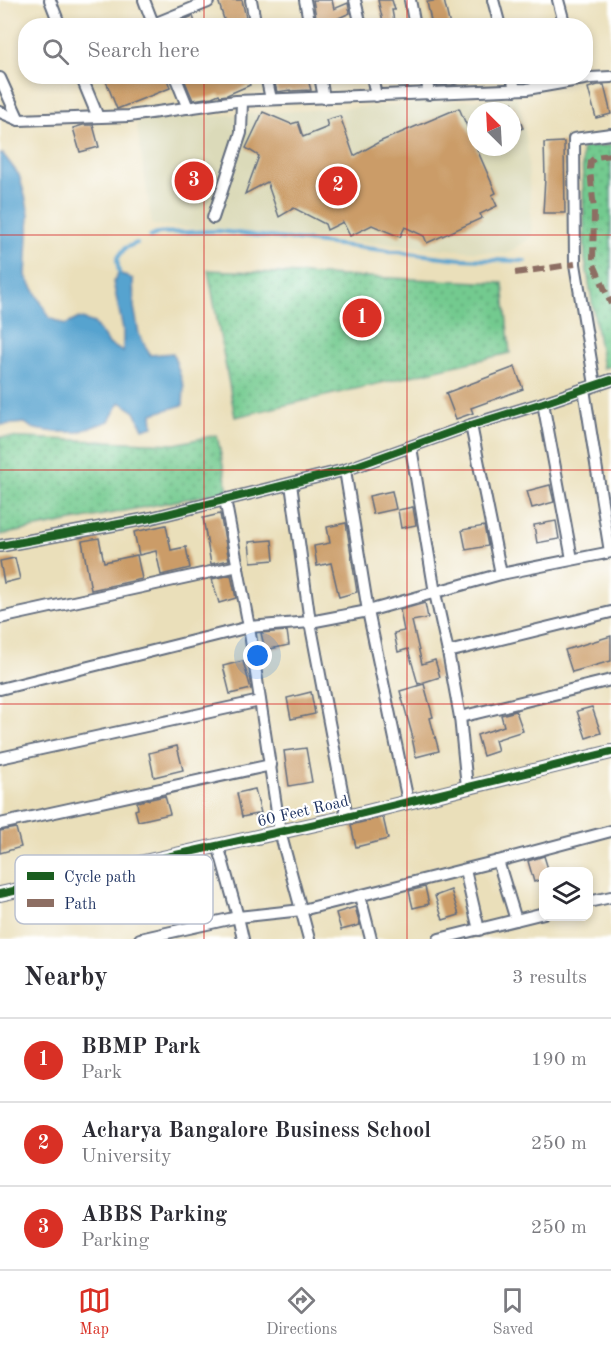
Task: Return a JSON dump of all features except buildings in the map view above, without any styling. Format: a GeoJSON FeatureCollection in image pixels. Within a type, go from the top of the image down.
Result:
{"type":"FeatureCollection","features":[{"type":"Feature","properties":{"kind":"street"},"geometry":{"type":"LineString","coordinates":[[50,0],[57,18]]}},
{"type":"Feature","properties":{"kind":"street"},"geometry":{"type":"LineString","coordinates":[[144,0],[151,18]]}},
{"type":"Feature","properties":{"kind":"street"},"geometry":{"type":"LineString","coordinates":[[251,0],[254,18]]}},
{"type":"Feature","properties":{"kind":"street"},"geometry":{"type":"LineString","coordinates":[[305,0],[308,18]]}},
{"type":"Feature","properties":{"kind":"street"},"geometry":{"type":"LineString","coordinates":[[355,0],[359,18]]}},
{"type":"Feature","properties":{"kind":"street"},"geometry":{"type":"LineString","coordinates":[[410,0],[413,18]]}},
{"type":"Feature","properties":{"kind":"street"},"geometry":{"type":"LineString","coordinates":[[494,0],[498,18]]}},
{"type":"Feature","properties":{"kind":"street"},"geometry":{"type":"LineString","coordinates":[[558,0],[563,18]]}},
{"type":"Feature","properties":{"kind":"street"},"geometry":{"type":"LineString","coordinates":[[170,18],[208,2]]}},
{"type":"Feature","properties":{"kind":"street"},"geometry":{"type":"LineString","coordinates":[[593,77],[611,76]]}},
{"type":"Feature","properties":{"kind":"street"},"geometry":{"type":"LineString","coordinates":[[0,78],[19,120]]}},
{"type":"Feature","properties":{"kind":"street"},"geometry":{"type":"LineString","coordinates":[[84,84],[98,117]]}},
{"type":"Feature","properties":{"kind":"street"},"geometry":{"type":"LineString","coordinates":[[179,84],[188,108]]}},
{"type":"Feature","properties":{"kind":"street"},"geometry":{"type":"LineString","coordinates":[[268,84],[271,99]]}},
{"type":"Feature","properties":{"kind":"street"},"geometry":{"type":"LineString","coordinates":[[321,84],[324,98]]}},
{"type":"Feature","properties":{"kind":"street"},"geometry":{"type":"LineString","coordinates":[[374,84],[376,96]]}},
{"type":"Feature","properties":{"kind":"street"},"geometry":{"type":"LineString","coordinates":[[427,84],[429,94]]}},
{"type":"Feature","properties":{"kind":"street"},"geometry":{"type":"LineString","coordinates":[[514,84],[515,90]]}},
{"type":"Feature","properties":{"kind":"street"},"geometry":{"type":"LineString","coordinates":[[0,112],[19,120],[129,116],[242,100],[515,90],[551,84]]}},
{"type":"Feature","properties":{"kind":"street"},"geometry":{"type":"LineString","coordinates":[[213,218],[241,133],[242,100]]}},
{"type":"Feature","properties":{"kind":"street"},"geometry":{"type":"LineString","coordinates":[[595,386],[575,264],[574,140],[611,134]]}},
{"type":"Feature","properties":{"kind":"street"},"geometry":{"type":"LineString","coordinates":[[0,546],[151,518],[345,470],[471,425],[543,404],[611,380]]}},
{"type":"Feature","properties":{"kind":"street"},"geometry":{"type":"LineString","coordinates":[[0,689],[249,627],[310,622],[368,611],[501,574],[611,552],[584,389]]}},
{"type":"Feature","properties":{"kind":"street"},"geometry":{"type":"LineString","coordinates":[[543,404],[572,559]]}},
{"type":"Feature","properties":{"kind":"street"},"geometry":{"type":"LineString","coordinates":[[471,425],[501,574]]}},
{"type":"Feature","properties":{"kind":"street"},"geometry":{"type":"LineString","coordinates":[[411,447],[435,593],[460,717],[467,787]]}},
{"type":"Feature","properties":{"kind":"street"},"geometry":{"type":"LineString","coordinates":[[345,470],[368,611],[408,801]]}},
{"type":"Feature","properties":{"kind":"street"},"geometry":{"type":"LineString","coordinates":[[291,484],[310,622],[347,817]]}},
{"type":"Feature","properties":{"kind":"street"},"geometry":{"type":"LineString","coordinates":[[225,499],[249,627],[280,831],[309,939]]}},
{"type":"Feature","properties":{"kind":"street"},"geometry":{"type":"LineString","coordinates":[[0,618],[238,566]]}},
{"type":"Feature","properties":{"kind":"street"},"geometry":{"type":"LineString","coordinates":[[448,652],[611,612]]}},
{"type":"Feature","properties":{"kind":"street"},"geometry":{"type":"LineString","coordinates":[[460,717],[611,680]]}},
{"type":"Feature","properties":{"kind":"street"},"geometry":{"type":"LineString","coordinates":[[0,758],[260,701]]}},
{"type":"Feature","properties":{"kind":"street","name":"60 Feet Road"},"geometry":{"type":"LineString","coordinates":[[174,855],[347,817],[611,752]]}},
{"type":"Feature","properties":{"kind":"street"},"geometry":{"type":"LineString","coordinates":[[0,824],[271,765]]}},
{"type":"Feature","properties":{"kind":"street"},"geometry":{"type":"LineString","coordinates":[[213,923],[238,917],[302,910],[611,831]]}},
{"type":"Feature","properties":{"kind":"street"},"geometry":{"type":"LineString","coordinates":[[218,845],[243,939]]}},
{"type":"Feature","properties":{"kind":"street"},"geometry":{"type":"LineString","coordinates":[[498,861],[516,920]]}},
{"type":"Feature","properties":{"kind":"street"},"geometry":{"type":"LineString","coordinates":[[465,870],[479,930]]}},
{"type":"Feature","properties":{"kind":"street","name":"60 Feet Road"},"geometry":{"type":"LineString","coordinates":[[0,894],[15,891]]}},
{"type":"Feature","properties":{"kind":"street"},"geometry":{"type":"LineString","coordinates":[[360,896],[371,939]]}},
{"type":"Feature","properties":{"kind":"street"},"geometry":{"type":"LineString","coordinates":[[593,901],[611,897]]}},
{"type":"Feature","properties":{"kind":"street"},"geometry":{"type":"LineString","coordinates":[[439,939],[539,915]]}},
{"type":"Feature","properties":{"kind":"street"},"geometry":{"type":"LineString","coordinates":[[140,939],[207,924]]}},
{"type":"Feature","properties":{"kind":"shaded area"},"geometry":{"type":"Polygon","coordinates":[[[517,97],[518,102],[467,102],[467,156],[521,156],[521,115],[527,141],[532,237],[507,254],[152,225],[136,121],[517,97]]]}},
{"type":"Feature","properties":{"kind":"green space"},"geometry":{"type":"Polygon","coordinates":[[[611,145],[611,366],[603,368],[585,259],[582,148],[611,145]]]}},
{"type":"Feature","properties":{"kind":"green space"},"geometry":{"type":"Polygon","coordinates":[[[208,270],[503,283],[510,353],[235,417],[208,270]]]}},
{"type":"Feature","properties":{"kind":"green space"},"geometry":{"type":"Polygon","coordinates":[[[217,435],[228,491],[0,535],[0,437],[175,444],[217,435]]]}},
{"type":"Feature","properties":{"kind":"water"},"geometry":{"type":"Polygon","coordinates":[[[0,154],[3,154],[19,175],[29,214],[26,276],[50,318],[65,325],[79,318],[94,323],[109,344],[123,352],[123,329],[113,282],[119,273],[133,279],[134,307],[139,334],[150,355],[173,353],[184,387],[183,405],[152,414],[153,426],[143,429],[135,412],[120,402],[109,421],[78,432],[40,430],[25,423],[0,425],[0,154]]]}},
{"type":"Feature","properties":{"kind":"waterway"},"geometry":{"type":"LineString","coordinates":[[150,237],[159,233],[218,231],[460,259],[525,261]]}},
{"type":"Feature","properties":{"kind":"waterway"},"geometry":{"type":"LineString","coordinates":[[119,273],[117,259],[125,248],[137,243]]}},
{"type":"Feature","properties":{"kind":"marked path"},"geometry":{"type":"LineString","coordinates":[[611,155],[596,157],[591,161],[590,169],[594,211],[593,262],[611,304]]}},
{"type":"Feature","properties":{"kind":"marked path"},"geometry":{"type":"LineString","coordinates":[[515,273],[575,264]]}},
{"type":"Feature","properties":{"kind":"cycle path"},"geometry":{"type":"LineString","coordinates":[[0,546],[151,518],[345,470],[471,425],[611,380]]}},
{"type":"Feature","properties":{"kind":"cycle path"},"geometry":{"type":"LineString","coordinates":[[176,855],[347,817],[611,752]]}},
{"type":"Feature","properties":{"kind":"cycle path"},"geometry":{"type":"LineString","coordinates":[[0,894],[15,891]]}},
{"type":"Feature","properties":{"kind":"place","name":"ABBS Parking"},"geometry":{"type":"Point","coordinates":[194,181]}},
{"type":"Feature","properties":{"kind":"place","name":"Acharya Bangalore Business School"},"geometry":{"type":"Point","coordinates":[338,186]}},
{"type":"Feature","properties":{"kind":"place","name":"BBMP Park"},"geometry":{"type":"Point","coordinates":[362,318]}}]}
